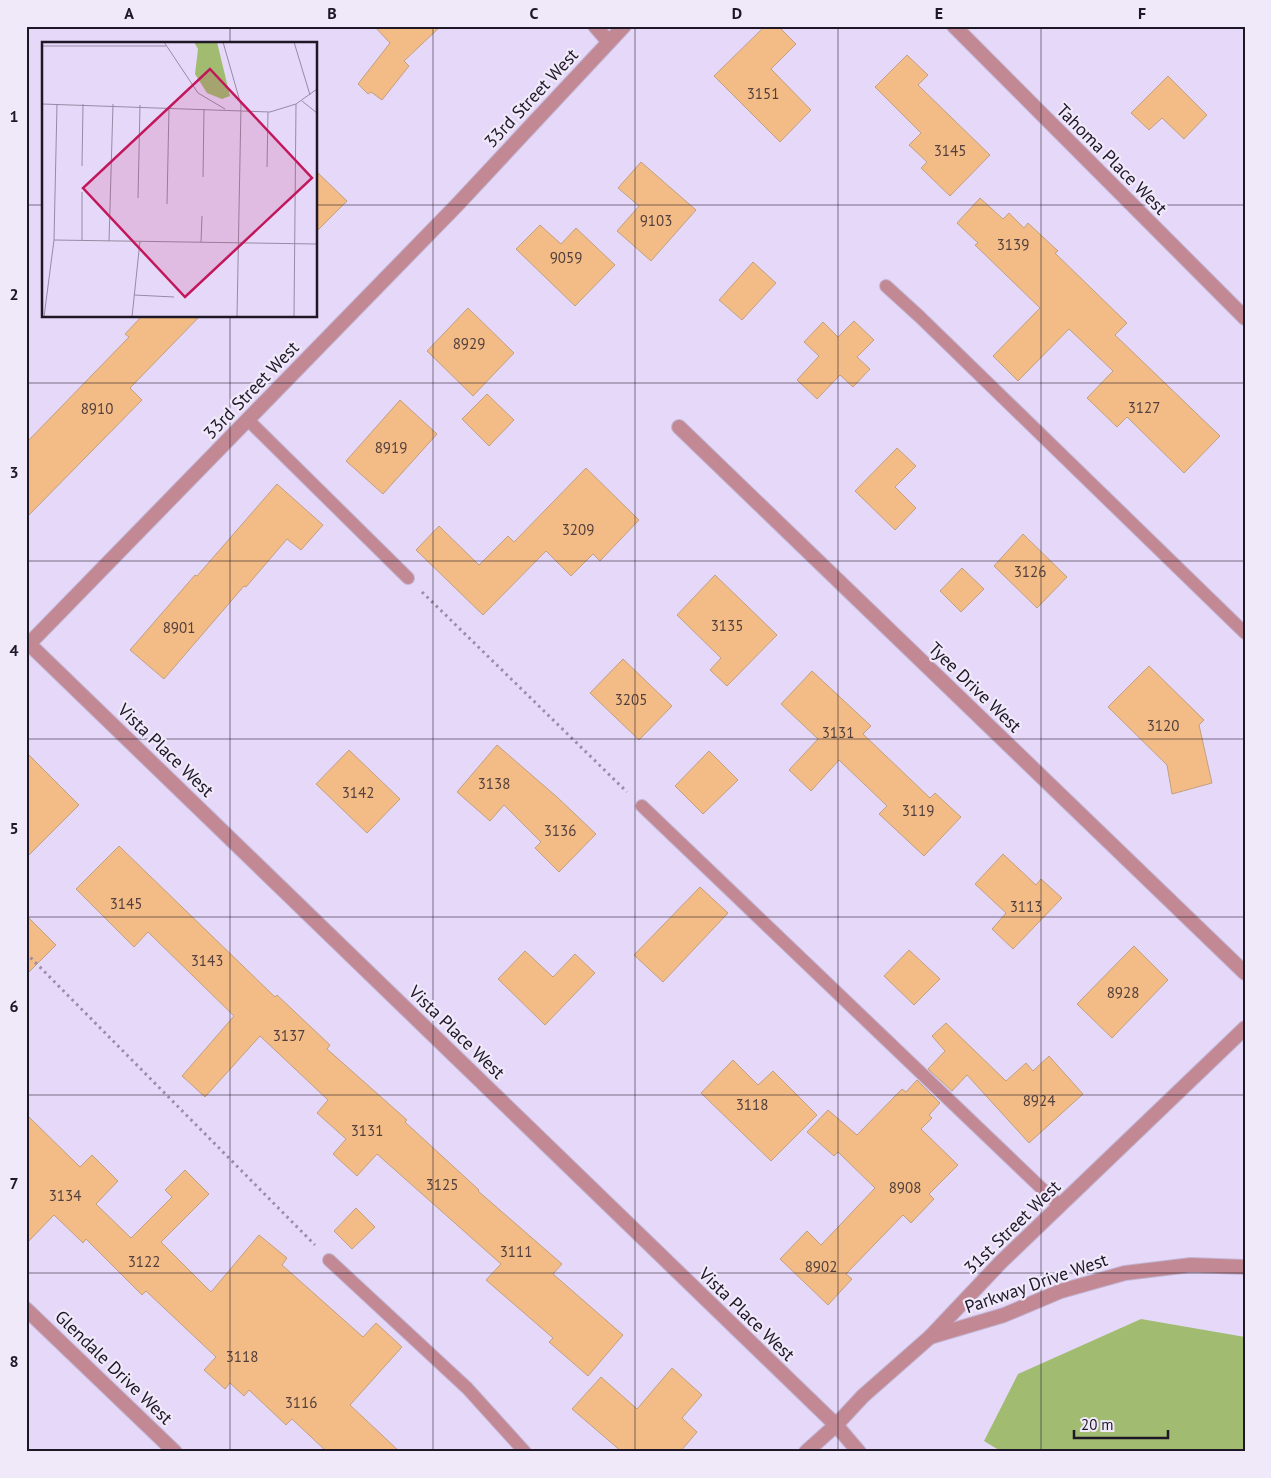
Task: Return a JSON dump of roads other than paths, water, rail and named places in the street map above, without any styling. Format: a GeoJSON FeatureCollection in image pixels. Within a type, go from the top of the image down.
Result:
{"type":"FeatureCollection","features":[{"type":"Feature","properties":{"kind":"street"},"geometry":{"type":"LineString","coordinates":[[595,26],[609,42]]}},
{"type":"Feature","properties":{"kind":"street","name":"33rd Street West"},"geometry":{"type":"LineString","coordinates":[[27,644],[457,205],[624,26]]}},
{"type":"Feature","properties":{"kind":"street","name":"Tahoma Place West"},"geometry":{"type":"LineString","coordinates":[[954,26],[1245,318]]}},
{"type":"Feature","properties":{"kind":"street","name":"Tyee Drive West"},"geometry":{"type":"LineString","coordinates":[[679,427],[1245,973]]}},
{"type":"Feature","properties":{"kind":"street","name":"Vista Place West"},"geometry":{"type":"LineString","coordinates":[[27,644],[836,1425],[859,1452]]}},
{"type":"Feature","properties":{"kind":"street","name":"31st Street West"},"geometry":{"type":"LineString","coordinates":[[806,1452],[836,1425],[863,1396],[930,1337],[1001,1262],[1245,1028]]}},
{"type":"Feature","properties":{"kind":"street","name":"Parkway Drive West"},"geometry":{"type":"LineString","coordinates":[[930,1337],[1004,1315],[1061,1291],[1125,1273],[1192,1265],[1245,1267]]}},
{"type":"Feature","properties":{"kind":"street","name":"Glendale Drive West"},"geometry":{"type":"LineString","coordinates":[[26,1309],[175,1452]]}},
{"type":"Feature","properties":{"kind":"lane"},"geometry":{"type":"LineString","coordinates":[[886,286],[1245,633]]}},
{"type":"Feature","properties":{"kind":"lane"},"geometry":{"type":"LineString","coordinates":[[248,420],[408,578]]}},
{"type":"Feature","properties":{"kind":"lane"},"geometry":{"type":"LineString","coordinates":[[642,806],[1060,1206]]}},
{"type":"Feature","properties":{"kind":"lane"},"geometry":{"type":"LineString","coordinates":[[329,1260],[467,1388],[525,1452]]}}]}
